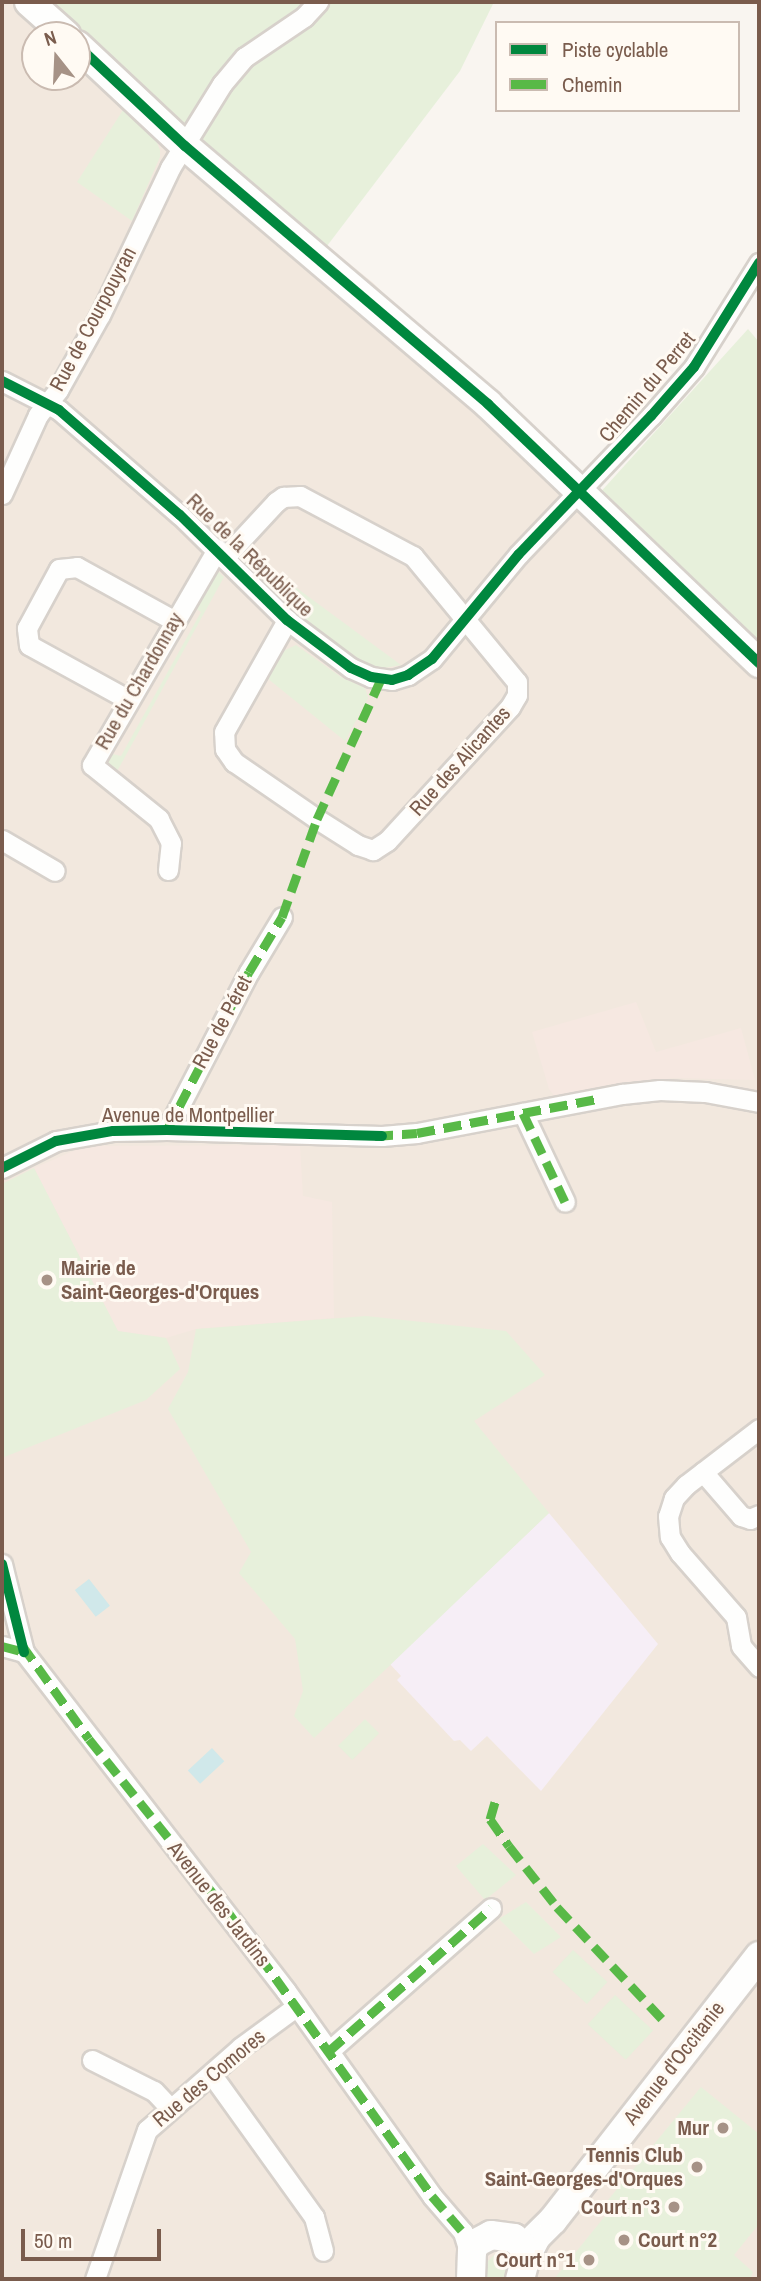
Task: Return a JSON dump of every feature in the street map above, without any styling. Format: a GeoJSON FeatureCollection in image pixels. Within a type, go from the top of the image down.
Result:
{"type":"FeatureCollection","features":[{"type":"Feature","properties":{"kind":"street"},"geometry":{"type":"LineString","coordinates":[[29,2],[50,21]]}},
{"type":"Feature","properties":{"kind":"street","name":"Rue de Courpouyran"},"geometry":{"type":"LineString","coordinates":[[2,494],[38,415],[48,403],[100,315],[158,192],[233,70],[245,57],[304,17],[318,2]]}},
{"type":"Feature","properties":{"kind":"street"},"geometry":{"type":"LineString","coordinates":[[91,58],[185,146],[488,404],[759,663]]}},
{"type":"Feature","properties":{"kind":"street","name":"Chemin du Perret"},"geometry":{"type":"LineString","coordinates":[[577,491],[604,468],[694,367],[759,263]]}},
{"type":"Feature","properties":{"kind":"street","name":"Rue de la République"},"geometry":{"type":"LineString","coordinates":[[2,381],[26,396],[48,403],[221,553],[286,621],[352,668],[371,677],[391,680],[408,675],[432,659],[519,554],[577,491]]}},
{"type":"Feature","properties":{"kind":"street","name":"Rue des Alicantes"},"geometry":{"type":"LineString","coordinates":[[221,553],[276,502],[283,497],[300,496],[413,556],[517,682],[517,695],[510,707],[387,841],[373,850],[358,845],[317,819],[234,762],[225,749],[224,732],[286,621]]}},
{"type":"Feature","properties":{"kind":"street","name":"Rue du Chardonnay"},"geometry":{"type":"LineString","coordinates":[[168,870],[171,843],[159,819],[92,765],[173,620],[221,553]]}},
{"type":"Feature","properties":{"kind":"street"},"geometry":{"type":"LineString","coordinates":[[129,700],[29,645],[27,628],[59,569],[77,567],[173,620]]}},
{"type":"Feature","properties":{"kind":"street"},"geometry":{"type":"LineString","coordinates":[[2,840],[55,871]]}},
{"type":"Feature","properties":{"kind":"street","name":"Rue de Péret"},"geometry":{"type":"LineString","coordinates":[[167,1130],[249,972],[282,917]]}},
{"type":"Feature","properties":{"kind":"street","name":"Avenue de Montpellier"},"geometry":{"type":"LineString","coordinates":[[2,1168],[56,1140],[113,1131],[382,1136],[417,1133],[622,1094],[660,1090],[705,1092],[759,1102]]}},
{"type":"Feature","properties":{"kind":"street"},"geometry":{"type":"LineString","coordinates":[[523,1113],[565,1202]]}},
{"type":"Feature","properties":{"kind":"street"},"geometry":{"type":"LineString","coordinates":[[759,1429],[674,1498],[668,1516],[670,1537],[680,1553],[736,1617],[741,1646],[759,1667]]}},
{"type":"Feature","properties":{"kind":"street"},"geometry":{"type":"LineString","coordinates":[[704,1472],[741,1516],[750,1519],[759,1516]]}},
{"type":"Feature","properties":{"kind":"street","name":"Avenue des Jardins"},"geometry":{"type":"LineString","coordinates":[[2,1564],[24,1652],[228,1912],[472,2252]]}},
{"type":"Feature","properties":{"kind":"street"},"geometry":{"type":"LineString","coordinates":[[2,1646],[24,1652]]}},
{"type":"Feature","properties":{"kind":"street"},"geometry":{"type":"LineString","coordinates":[[329,2051],[491,1908]]}},
{"type":"Feature","properties":{"kind":"street","name":"Avenue d'Occitanie"},"geometry":{"type":"LineString","coordinates":[[523,2261],[759,1956]]}},
{"type":"Feature","properties":{"kind":"street","name":"Rue des Comores"},"geometry":{"type":"LineString","coordinates":[[95,2279],[147,2130],[241,2047],[296,2006]]}},
{"type":"Feature","properties":{"kind":"street"},"geometry":{"type":"LineString","coordinates":[[92,2060],[154,2091],[170,2108]]}},
{"type":"Feature","properties":{"kind":"street"},"geometry":{"type":"LineString","coordinates":[[212,2075],[314,2217],[323,2251]]}},
{"type":"Feature","properties":{"kind":"street"},"geometry":{"type":"LineString","coordinates":[[472,2252],[491,2235],[523,2261]]}},
{"type":"Feature","properties":{"kind":"shaded area"},"geometry":{"type":"Polygon","coordinates":[[[2,2],[29,2],[52,21],[21,21],[21,91],[91,91],[91,53],[372,282],[689,584],[759,646],[759,2279],[2,2279],[2,2]]]}},
{"type":"Feature","properties":{"kind":"shaded area"},"geometry":{"type":"Polygon","coordinates":[[[636,1002],[656,1052],[741,1028],[755,1080],[673,1078],[555,1097],[549,1089],[532,1032],[636,1002]]]}},
{"type":"Feature","properties":{"kind":"shaded area"},"geometry":{"type":"Polygon","coordinates":[[[300,1145],[303,1196],[332,1202],[334,1318],[196,1329],[166,1338],[118,1331],[34,1168],[85,1146],[300,1145]]]}},
{"type":"Feature","properties":{"kind":"shaded area"},"geometry":{"type":"Polygon","coordinates":[[[549,1513],[658,1644],[541,1791],[487,1736],[471,1751],[460,1740],[454,1741],[397,1680],[401,1676],[390,1664],[549,1513]]]}},
{"type":"Feature","properties":{"kind":"green space"},"geometry":{"type":"Polygon","coordinates":[[[45,2],[494,2],[460,71],[327,246],[177,123],[91,44],[91,21],[66,21],[45,2]]]}},
{"type":"Feature","properties":{"kind":"green space"},"geometry":{"type":"Polygon","coordinates":[[[123,110],[155,138],[160,150],[160,157],[132,221],[77,182],[123,110]]]}},
{"type":"Feature","properties":{"kind":"green space"},"geometry":{"type":"Polygon","coordinates":[[[748,329],[759,342],[759,646],[597,496],[748,329]]]}},
{"type":"Feature","properties":{"kind":"green space"},"geometry":{"type":"Polygon","coordinates":[[[248,552],[401,665],[379,669],[354,660],[284,605],[243,564],[248,552]]]}},
{"type":"Feature","properties":{"kind":"green space"},"geometry":{"type":"Polygon","coordinates":[[[214,567],[224,577],[115,775],[107,765],[108,753],[121,756],[201,612],[191,605],[214,567]]]}},
{"type":"Feature","properties":{"kind":"green space"},"geometry":{"type":"Polygon","coordinates":[[[296,645],[341,677],[365,688],[368,698],[345,741],[267,678],[283,651],[296,645]]]}},
{"type":"Feature","properties":{"kind":"green space"},"geometry":{"type":"Polygon","coordinates":[[[34,1168],[118,1331],[166,1338],[180,1369],[146,1400],[2,1458],[2,1184],[34,1168]]]}},
{"type":"Feature","properties":{"kind":"green space"},"geometry":{"type":"Polygon","coordinates":[[[366,1316],[506,1331],[545,1375],[474,1421],[549,1513],[314,1738],[294,1716],[303,1691],[295,1639],[239,1573],[251,1552],[168,1409],[188,1372],[196,1329],[366,1316]]]}},
{"type":"Feature","properties":{"kind":"green space"},"geometry":{"type":"Polygon","coordinates":[[[365,1719],[379,1733],[352,1760],[338,1746],[365,1719]]]}},
{"type":"Feature","properties":{"kind":"green space"},"geometry":{"type":"Polygon","coordinates":[[[483,1844],[516,1875],[485,1900],[456,1866],[483,1844]]]}},
{"type":"Feature","properties":{"kind":"green space"},"geometry":{"type":"Polygon","coordinates":[[[526,1902],[561,1937],[534,1954],[499,1919],[526,1902]]]}},
{"type":"Feature","properties":{"kind":"green space"},"geometry":{"type":"Polygon","coordinates":[[[573,1950],[607,1982],[587,2004],[553,1972],[573,1950]]]}},
{"type":"Feature","properties":{"kind":"green space"},"geometry":{"type":"Polygon","coordinates":[[[615,1995],[653,2030],[626,2060],[588,2024],[615,1995]]]}},
{"type":"Feature","properties":{"kind":"green space","name":"Tennis Club Saint-Georges-d'Orques"},"geometry":{"type":"Polygon","coordinates":[[[701,2087],[759,2134],[759,2224],[734,2255],[753,2272],[750,2279],[554,2279],[614,2205],[608,2200],[701,2087]]]}},
{"type":"Feature","properties":{"kind":"green space"},"geometry":{"type":"Polygon","coordinates":[[[495,2254],[506,2254],[514,2261],[511,2279],[485,2279],[488,2261],[495,2254]]]}},
{"type":"Feature","properties":{"kind":"water"},"geometry":{"type":"Polygon","coordinates":[[[89,1579],[110,1606],[96,1617],[75,1590],[89,1579]]]}},
{"type":"Feature","properties":{"kind":"water"},"geometry":{"type":"Polygon","coordinates":[[[212,1748],[224,1761],[200,1784],[188,1771],[212,1748]]]}},
{"type":"Feature","properties":{"kind":"marked path"},"geometry":{"type":"LineString","coordinates":[[167,1130],[249,972],[282,917],[317,819],[381,679]]}},
{"type":"Feature","properties":{"kind":"marked path"},"geometry":{"type":"LineString","coordinates":[[375,1136],[417,1133],[597,1099]]}},
{"type":"Feature","properties":{"kind":"marked path"},"geometry":{"type":"LineString","coordinates":[[523,1113],[565,1202]]}},
{"type":"Feature","properties":{"kind":"marked path"},"geometry":{"type":"LineString","coordinates":[[22,1645],[89,1739],[228,1912],[432,2196],[463,2232]]}},
{"type":"Feature","properties":{"kind":"marked path"},"geometry":{"type":"LineString","coordinates":[[2,1646],[24,1652]]}},
{"type":"Feature","properties":{"kind":"marked path"},"geometry":{"type":"LineString","coordinates":[[495,1802],[490,1819],[509,1846],[557,1907],[667,2024]]}},
{"type":"Feature","properties":{"kind":"marked path"},"geometry":{"type":"LineString","coordinates":[[329,2051],[491,1908]]}},
{"type":"Feature","properties":{"kind":"cycle path"},"geometry":{"type":"LineString","coordinates":[[91,58],[185,146],[488,404],[759,663]]}},
{"type":"Feature","properties":{"kind":"cycle path"},"geometry":{"type":"LineString","coordinates":[[2,381],[59,410],[180,515],[287,620],[351,668],[371,677],[392,680],[408,675],[432,659],[519,554],[651,416],[694,367],[759,263]]}},
{"type":"Feature","properties":{"kind":"cycle path"},"geometry":{"type":"LineString","coordinates":[[2,1168],[56,1141],[113,1131],[382,1136]]}},
{"type":"Feature","properties":{"kind":"cycle path"},"geometry":{"type":"LineString","coordinates":[[2,1564],[24,1652]]}},
{"type":"Feature","properties":{"kind":"place","name":"Mairie de Saint-Georges-d'Orques"},"geometry":{"type":"Point","coordinates":[47,1280]}},
{"type":"Feature","properties":{"kind":"place","name":"Mur"},"geometry":{"type":"Point","coordinates":[723,2128]}},
{"type":"Feature","properties":{"kind":"place","name":"Tennis Club Saint-Georges-d'Orques"},"geometry":{"type":"Point","coordinates":[697,2167]}},
{"type":"Feature","properties":{"kind":"place","name":"Court n°3"},"geometry":{"type":"Point","coordinates":[674,2207]}},
{"type":"Feature","properties":{"kind":"place","name":"Court n°2"},"geometry":{"type":"Point","coordinates":[624,2240]}},
{"type":"Feature","properties":{"kind":"place","name":"Court n°1"},"geometry":{"type":"Point","coordinates":[589,2260]}}]}
